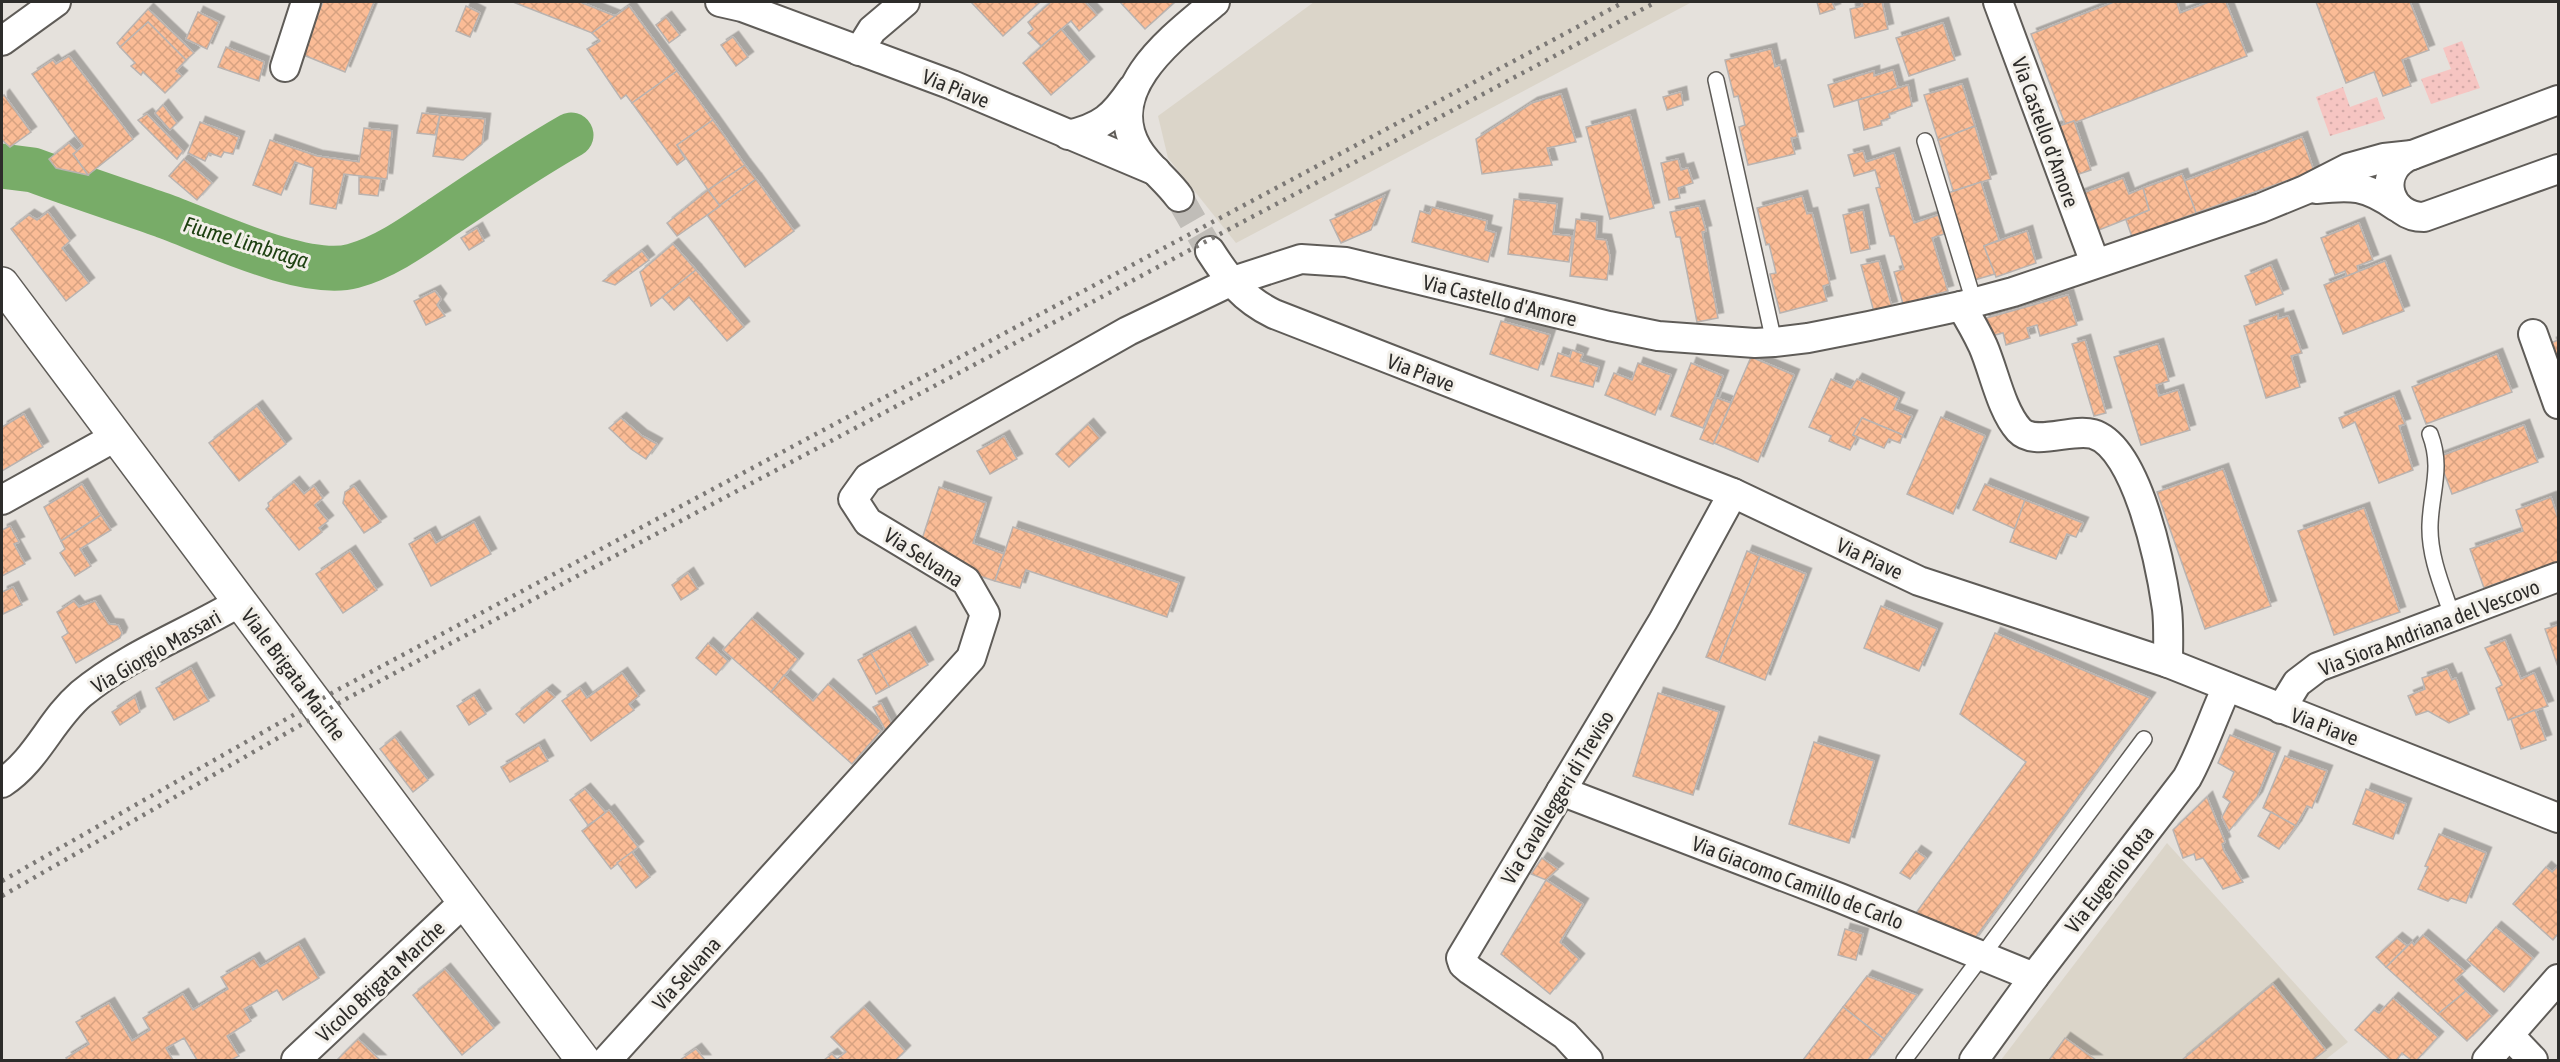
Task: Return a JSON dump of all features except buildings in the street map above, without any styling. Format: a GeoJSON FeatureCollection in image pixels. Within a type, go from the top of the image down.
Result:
{"type":"FeatureCollection","features":[{"type":"Feature","properties":{"kind":"street"},"geometry":{"type":"LineString","coordinates":[[2,41],[56,2]]}},
{"type":"Feature","properties":{"kind":"street"},"geometry":{"type":"LineString","coordinates":[[285,67],[306,2]]}},
{"type":"Feature","properties":{"kind":"street","name":"Via Piave"},"geometry":{"type":"LineString","coordinates":[[724,2],[952,85],[1156,171],[1179,197]]}},
{"type":"Feature","properties":{"kind":"street"},"geometry":{"type":"LineString","coordinates":[[858,51],[872,30],[905,2]]}},
{"type":"Feature","properties":{"kind":"street"},"geometry":{"type":"LineString","coordinates":[[1068,135],[1086,131],[1111,117],[1158,54],[1215,2]]}},
{"type":"Feature","properties":{"kind":"street","name":"Via Castello d'Amore"},"geometry":{"type":"LineString","coordinates":[[1998,2],[2095,263]]}},
{"type":"Feature","properties":{"kind":"street"},"geometry":{"type":"LineString","coordinates":[[1132,89],[1129,107],[1131,132],[1143,158],[1156,171]]}},
{"type":"Feature","properties":{"kind":"street","name":"Via Castello d'Amore"},"geometry":{"type":"LineString","coordinates":[[2397,207],[2390,195],[2389,181],[2395,166],[2412,155],[2559,100]]}},
{"type":"Feature","properties":{"kind":"street","name":"Via Castello d'Amore"},"geometry":{"type":"LineString","coordinates":[[1230,282],[1300,259],[1346,261],[1658,336],[1755,343],[1774,342],[1808,338],[1968,304],[2013,292],[2261,208],[2305,190],[2348,168],[2384,158],[2412,155]]}},
{"type":"Feature","properties":{"kind":"street","name":"Via Castello d'Amore"},"geometry":{"type":"LineString","coordinates":[[2305,190],[2341,186],[2364,188],[2375,192],[2412,216],[2429,216],[2559,169]]}},
{"type":"Feature","properties":{"kind":"street","name":"Via Piave"},"geometry":{"type":"LineString","coordinates":[[1210,251],[1230,282],[1246,299],[1274,315],[1733,493],[1919,580],[2168,663],[2559,818]]}},
{"type":"Feature","properties":{"kind":"street","name":"Via Selvana"},"geometry":{"type":"LineString","coordinates":[[607,1060],[971,658],[986,614],[966,581],[868,522],[853,499],[868,478],[1128,331],[1230,282]]}},
{"type":"Feature","properties":{"kind":"street","name":"Viale Brigata Marche"},"geometry":{"type":"LineString","coordinates":[[2,287],[117,436],[583,1060]]}},
{"type":"Feature","properties":{"kind":"street"},"geometry":{"type":"LineString","coordinates":[[1968,304],[2010,414],[2019,430],[2030,437],[2050,437],[2073,432],[2101,437],[2116,452],[2131,475],[2138,489],[2149,526],[2167,610],[2168,663]]}},
{"type":"Feature","properties":{"kind":"street"},"geometry":{"type":"LineString","coordinates":[[2533,334],[2559,404]]}},
{"type":"Feature","properties":{"kind":"street"},"geometry":{"type":"LineString","coordinates":[[2,501],[117,436]]}},
{"type":"Feature","properties":{"kind":"street","name":"Via Cavalleggeri di Treviso"},"geometry":{"type":"LineString","coordinates":[[1588,1060],[1565,1035],[1470,970],[1463,964],[1461,958],[1663,621],[1733,493]]}},
{"type":"Feature","properties":{"kind":"street","name":"Via Siora Andriana del Vescovo"},"geometry":{"type":"LineString","coordinates":[[2281,709],[2297,683],[2318,667],[2452,615],[2559,577]]}},
{"type":"Feature","properties":{"kind":"street","name":"Via Giorgio Massari"},"geometry":{"type":"LineString","coordinates":[[2,783],[31,758],[67,708],[97,681],[240,602]]}},
{"type":"Feature","properties":{"kind":"street","name":"Via Eugenio Rota"},"geometry":{"type":"LineString","coordinates":[[1974,1060],[2034,977],[2187,778],[2200,755],[2213,717],[2228,687]]}},
{"type":"Feature","properties":{"kind":"street","name":"Via Giacomo Camillo de Carlo"},"geometry":{"type":"LineString","coordinates":[[1562,791],[1984,955],[2034,977]]}},
{"type":"Feature","properties":{"kind":"street","name":"Vicolo Brigata Marche"},"geometry":{"type":"LineString","coordinates":[[296,1060],[464,902]]}},
{"type":"Feature","properties":{"kind":"street"},"geometry":{"type":"LineString","coordinates":[[2487,1060],[2559,979]]}},
{"type":"Feature","properties":{"kind":"street"},"geometry":{"type":"LineString","coordinates":[[2510,1036],[2533,1060]]}},
{"type":"Feature","properties":{"kind":"lane"},"geometry":{"type":"LineString","coordinates":[[1716,80],[1774,342]]}},
{"type":"Feature","properties":{"kind":"lane"},"geometry":{"type":"LineString","coordinates":[[1925,141],[1968,304]]}},
{"type":"Feature","properties":{"kind":"lane"},"geometry":{"type":"LineString","coordinates":[[2430,434],[2437,466],[2430,525],[2431,542],[2438,573],[2452,615]]}},
{"type":"Feature","properties":{"kind":"lane"},"geometry":{"type":"LineString","coordinates":[[1904,1060],[2144,739]]}},
{"type":"Feature","properties":{"kind":"shaded area"},"geometry":{"type":"Polygon","coordinates":[[[1314,2],[1692,2],[1236,243],[1168,158],[1158,116],[1314,2]]]}},
{"type":"Feature","properties":{"kind":"shaded area"},"geometry":{"type":"Polygon","coordinates":[[[2462,41],[2480,88],[2431,104],[2421,79],[2451,69],[2443,48],[2462,41]]]}},
{"type":"Feature","properties":{"kind":"shaded area"},"geometry":{"type":"Polygon","coordinates":[[[2343,87],[2350,107],[2377,97],[2385,119],[2330,136],[2316,97],[2343,87]]]}},
{"type":"Feature","properties":{"kind":"shaded area"},"geometry":{"type":"Polygon","coordinates":[[[2167,843],[2348,1042],[2325,1060],[2001,1060],[2167,843]]]}},
{"type":"Feature","properties":{"kind":"waterway","name":"Fiume Limbraga"},"geometry":{"type":"LineString","coordinates":[[2,166],[33,170],[162,215],[257,252],[310,266],[333,268],[353,266],[389,251],[571,135]]}},
{"type":"Feature","properties":{"kind":"tunnel"},"geometry":{"type":"LineString","coordinates":[[1179,197],[1210,251]]}},
{"type":"Feature","properties":{"kind":"railway"},"geometry":{"type":"LineString","coordinates":[[2,881],[339,689],[1624,2]]}},
{"type":"Feature","properties":{"kind":"railway"},"geometry":{"type":"LineString","coordinates":[[2,896],[346,699],[1656,2]]}}]}
